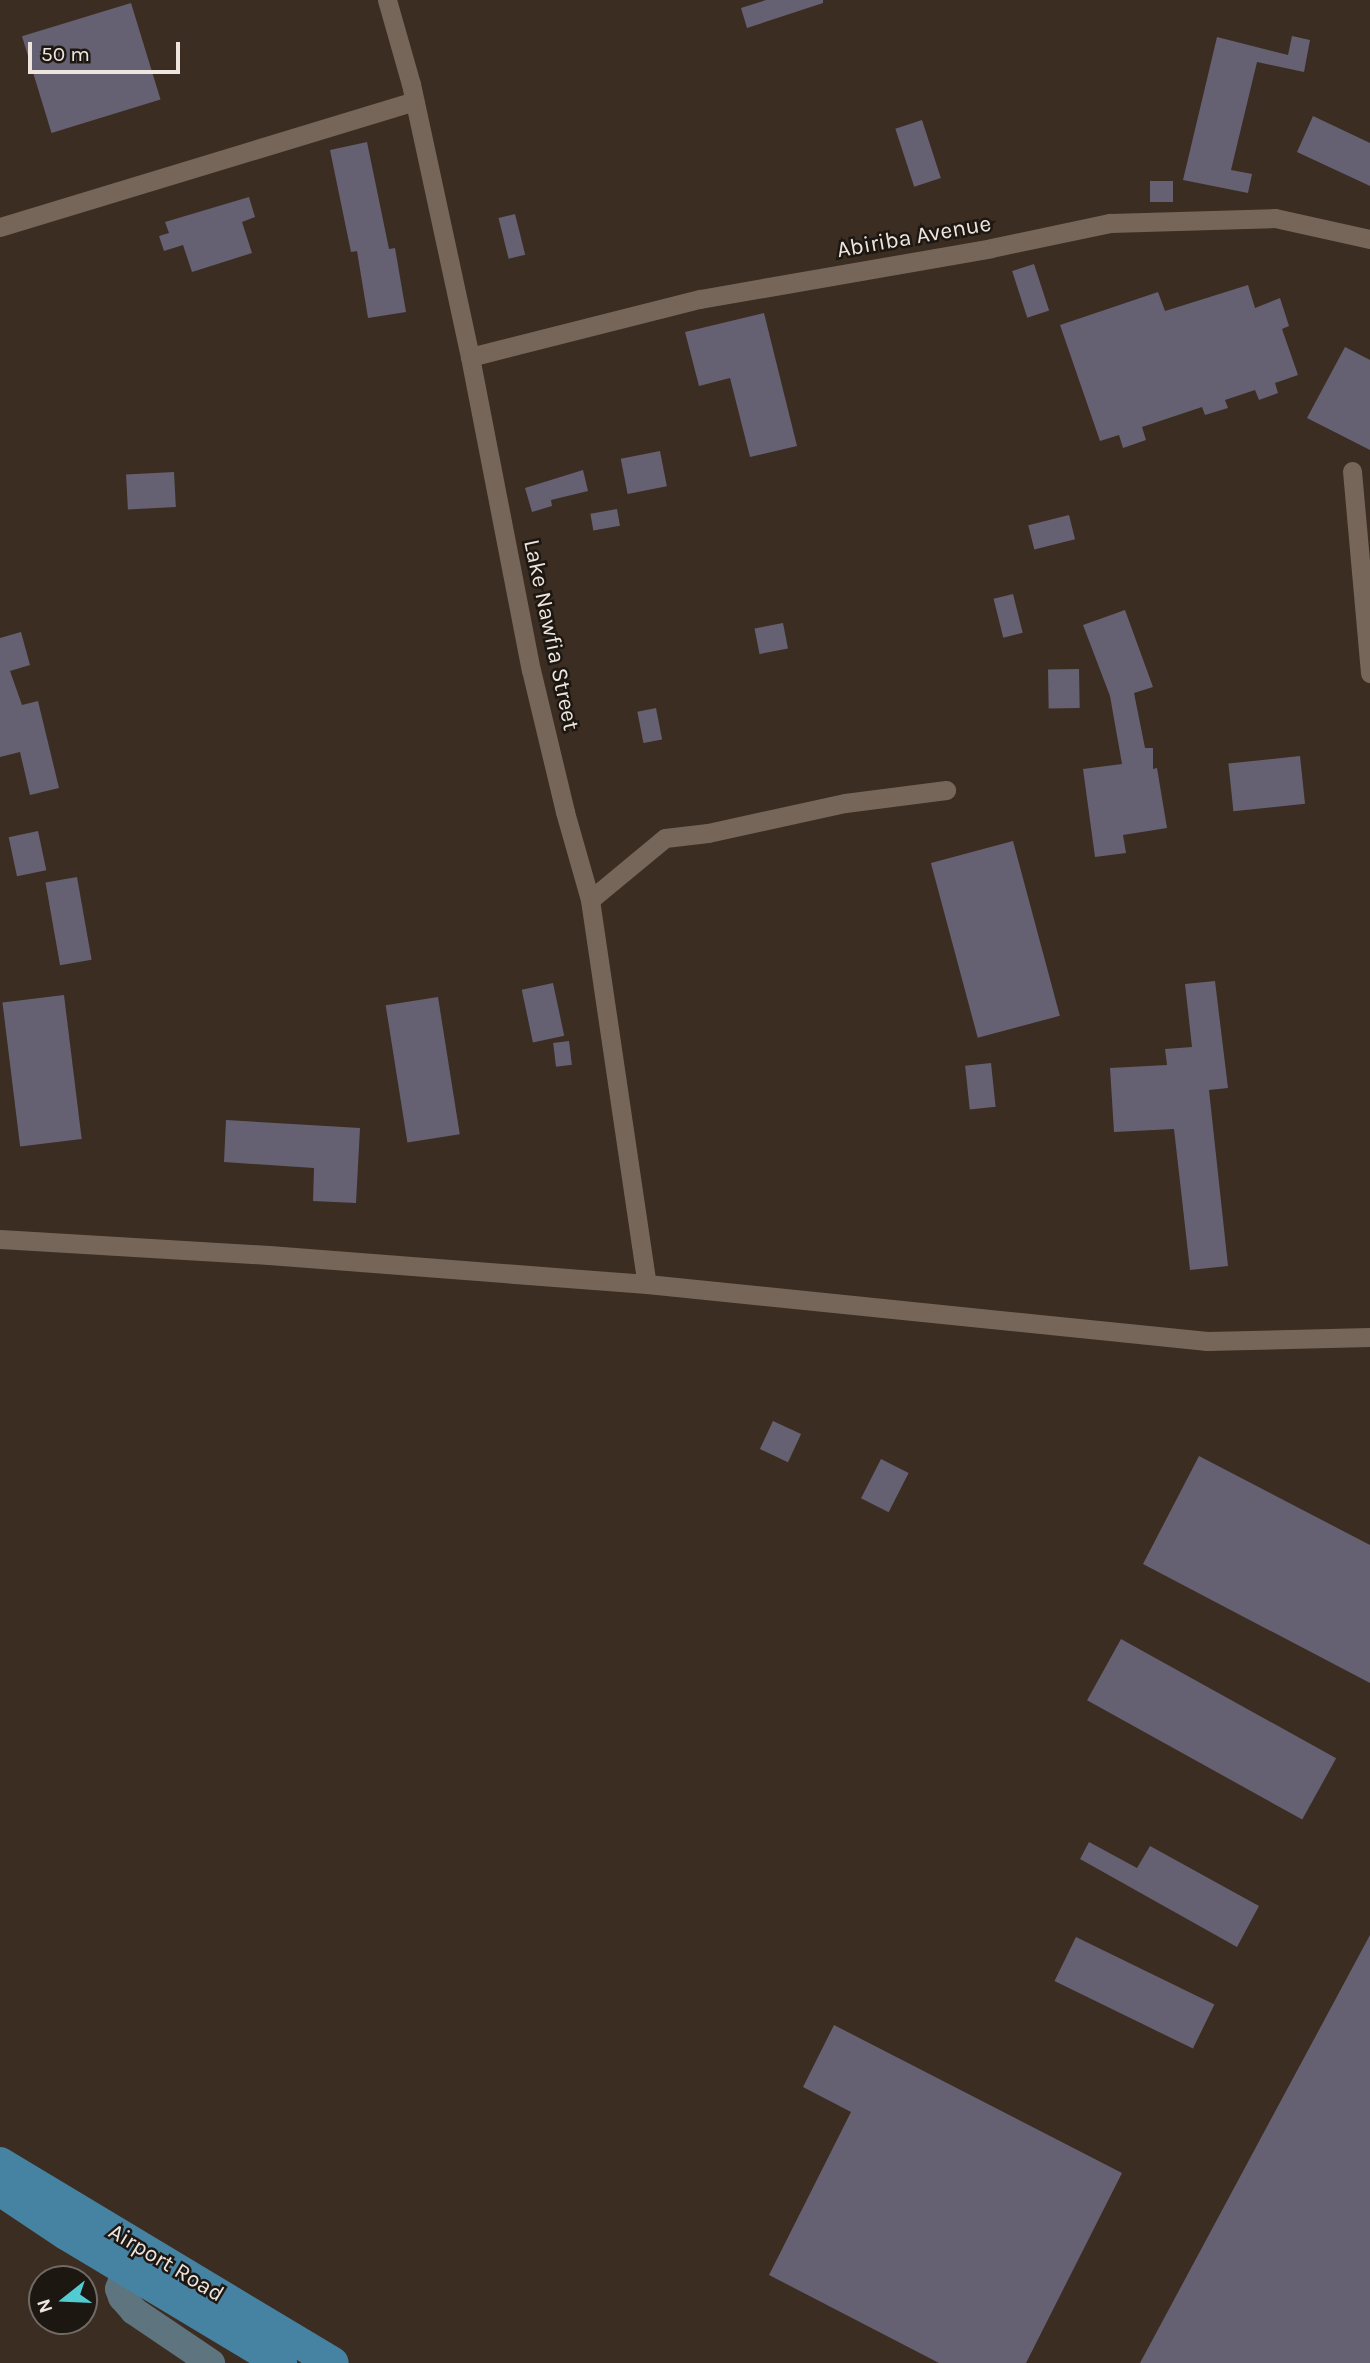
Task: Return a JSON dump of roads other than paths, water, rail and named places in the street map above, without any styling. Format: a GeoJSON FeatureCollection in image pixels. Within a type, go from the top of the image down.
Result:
{"type":"FeatureCollection","features":[{"type":"Feature","properties":{"kind":"main road","name":"Airport Road"},"geometry":{"type":"LineString","coordinates":[[0,2163],[74,2223]]}},
{"type":"Feature","properties":{"kind":"main road","name":"Airport Road"},"geometry":{"type":"LineString","coordinates":[[0,2190],[74,2223],[135,2260],[333,2363]]}},
{"type":"Feature","properties":{"kind":"main road","name":"Airport Road"},"geometry":{"type":"LineString","coordinates":[[135,2260],[281,2363]]}},
{"type":"Feature","properties":{"kind":"main road"},"geometry":{"type":"LineString","coordinates":[[135,2260],[119,2289],[134,2311],[211,2363]]}},
{"type":"Feature","properties":{"kind":"street","name":"Lake Nawfia Street"},"geometry":{"type":"LineString","coordinates":[[387,0],[414,101],[470,358],[531,670],[565,812],[590,901],[647,1284]]}},
{"type":"Feature","properties":{"kind":"street"},"geometry":{"type":"LineString","coordinates":[[0,227],[414,101]]}},
{"type":"Feature","properties":{"kind":"street","name":"Abiriba Avenue"},"geometry":{"type":"LineString","coordinates":[[470,358],[700,299],[991,248],[1110,223],[1275,218],[1370,239]]}},
{"type":"Feature","properties":{"kind":"street"},"geometry":{"type":"LineString","coordinates":[[1352,471],[1370,673]]}},
{"type":"Feature","properties":{"kind":"street"},"geometry":{"type":"LineString","coordinates":[[590,901],[666,838],[708,833],[845,803],[946,790]]}},
{"type":"Feature","properties":{"kind":"street"},"geometry":{"type":"LineString","coordinates":[[0,1239],[269,1255],[647,1284],[1207,1341],[1370,1337]]}}]}
